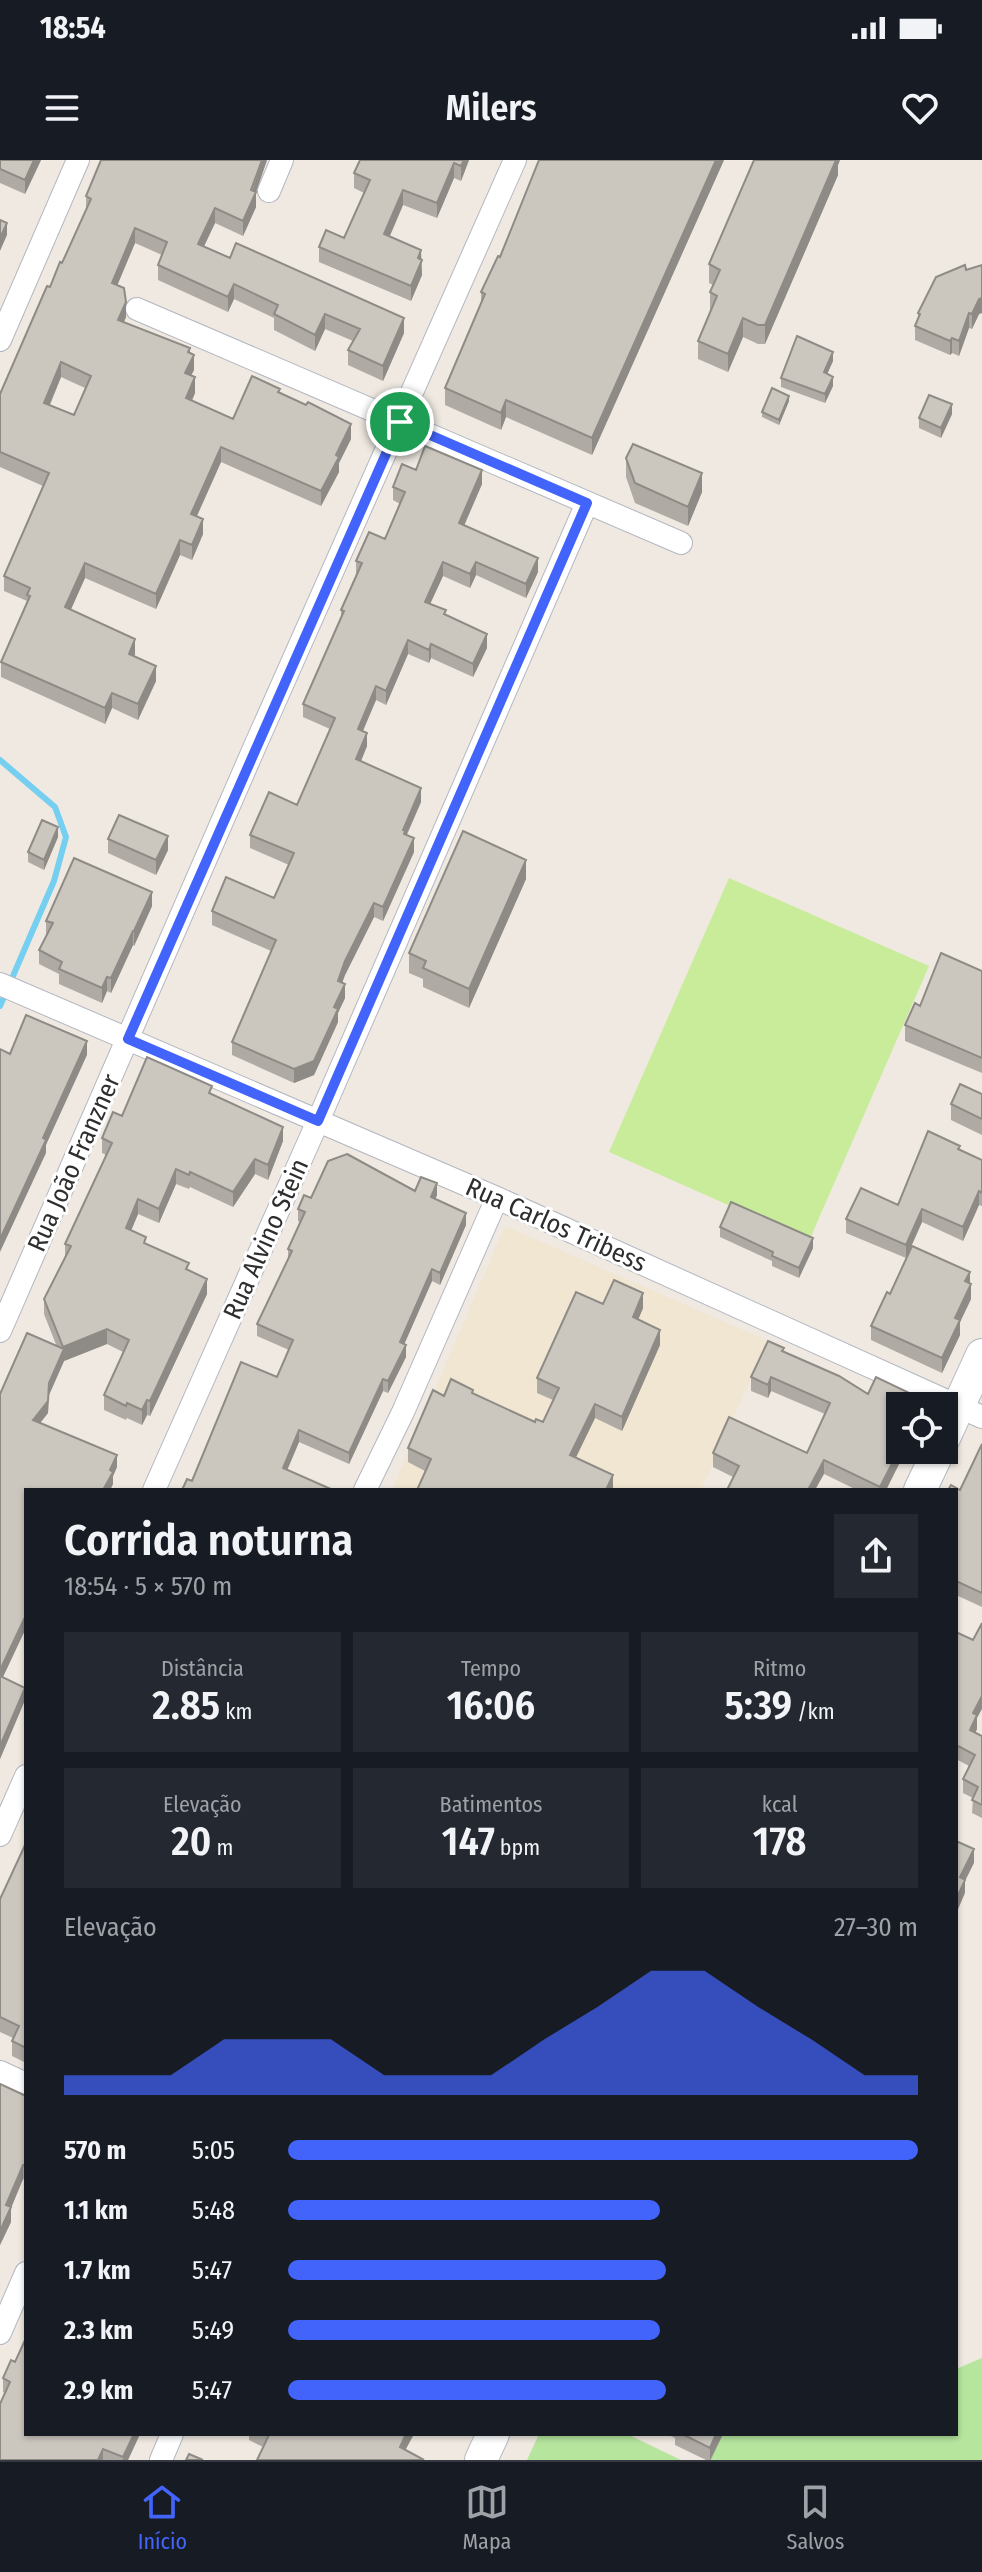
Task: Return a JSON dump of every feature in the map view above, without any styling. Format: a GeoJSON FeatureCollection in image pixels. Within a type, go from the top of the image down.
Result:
{"type":"FeatureCollection","features":[{"type":"Feature","properties":{"kind":"main road"},"geometry":{"type":"LineString","coordinates":[[971,1411],[982,1355]]}},
{"type":"Feature","properties":{"kind":"main road"},"geometry":{"type":"LineString","coordinates":[[921,1488],[932,1464]]}},
{"type":"Feature","properties":{"kind":"main road"},"geometry":{"type":"LineString","coordinates":[[481,2460],[492,2436]]}},
{"type":"Feature","properties":{"kind":"street"},"geometry":{"type":"LineString","coordinates":[[0,340],[78,160]]}},
{"type":"Feature","properties":{"kind":"street"},"geometry":{"type":"LineString","coordinates":[[269,191],[282,160]]}},
{"type":"Feature","properties":{"kind":"street","name":"Rua João Franzner"},"geometry":{"type":"LineString","coordinates":[[0,1331],[515,160]]}},
{"type":"Feature","properties":{"kind":"street"},"geometry":{"type":"LineString","coordinates":[[137,309],[681,543]]}},
{"type":"Feature","properties":{"kind":"street","name":"Rua Alvino Stein"},"geometry":{"type":"LineString","coordinates":[[155,1488],[587,503]]}},
{"type":"Feature","properties":{"kind":"street","name":"Rua Carlos Tribess"},"geometry":{"type":"LineString","coordinates":[[9,988],[497,1198],[971,1411]]}},
{"type":"Feature","properties":{"kind":"street"},"geometry":{"type":"LineString","coordinates":[[366,1488],[403,1412],[497,1198]]}},
{"type":"Feature","properties":{"kind":"street"},"geometry":{"type":"LineString","coordinates":[[0,1835],[24,1781]]}},
{"type":"Feature","properties":{"kind":"street"},"geometry":{"type":"LineString","coordinates":[[0,2072],[24,2083]]}},
{"type":"Feature","properties":{"kind":"street"},"geometry":{"type":"LineString","coordinates":[[0,2333],[24,2278]]}},
{"type":"Feature","properties":{"kind":"street"},"geometry":{"type":"LineString","coordinates":[[161,2460],[171,2436]]}},
{"type":"Feature","properties":{"kind":"shaded area"},"geometry":{"type":"Polygon","coordinates":[[[505,1226],[768,1341],[702,1488],[393,1488],[505,1226]]]}},
{"type":"Feature","properties":{"kind":"green space"},"geometry":{"type":"Polygon","coordinates":[[[729,878],[929,966],[809,1241],[609,1152],[729,878]]]}},
{"type":"Feature","properties":{"kind":"green space"},"geometry":{"type":"Polygon","coordinates":[[[982,2358],[982,2460],[706,2460],[717,2436],[958,2436],[958,2368],[982,2358]]]}},
{"type":"Feature","properties":{"kind":"green space"},"geometry":{"type":"Polygon","coordinates":[[[538,2436],[631,2436],[681,2460],[527,2460],[538,2436]]]}},
{"type":"Feature","properties":{"kind":"building"},"geometry":{"type":"Polygon","coordinates":[[[0,160],[34,160],[25,180],[0,169],[0,160]]]}},
{"type":"Feature","properties":{"kind":"building"},"geometry":{"type":"Polygon","coordinates":[[[101,160],[262,160],[251,190],[256,192],[243,221],[215,208],[198,244],[230,258],[236,243],[404,318],[383,366],[348,350],[360,329],[325,314],[315,335],[274,314],[278,305],[234,284],[228,297],[158,265],[167,242],[135,228],[112,283],[124,288],[126,302],[118,320],[190,348],[188,352],[194,355],[185,373],[195,377],[186,398],[233,419],[252,376],[280,389],[278,392],[306,405],[308,402],[351,424],[336,455],[339,457],[321,491],[221,447],[191,514],[203,519],[192,545],[180,540],[156,594],[85,563],[65,607],[135,639],[129,654],[156,666],[138,704],[112,693],[105,708],[1,662],[30,596],[27,595],[30,588],[4,576],[49,473],[0,452],[0,394],[47,286],[50,287],[91,199],[86,196],[101,160]],[[61,362],[44,403],[74,415],[91,376],[61,362]]]}},
{"type":"Feature","properties":{"kind":"building"},"geometry":{"type":"Polygon","coordinates":[[[360,160],[464,160],[461,166],[454,163],[437,203],[403,190],[384,234],[421,250],[418,258],[422,260],[411,286],[319,247],[326,230],[344,238],[370,180],[354,173],[360,160]]]}},
{"type":"Feature","properties":{"kind":"building"},"geometry":{"type":"Polygon","coordinates":[[[539,160],[716,160],[592,438],[506,400],[501,413],[445,388],[485,294],[481,292],[500,257],[539,160]]]}},
{"type":"Feature","properties":{"kind":"building"},"geometry":{"type":"Polygon","coordinates":[[[754,160],[836,160],[765,325],[743,318],[728,354],[698,341],[717,296],[710,292],[720,270],[709,264],[754,160]]]}},
{"type":"Feature","properties":{"kind":"building"},"geometry":{"type":"Polygon","coordinates":[[[0,220],[7,223],[0,238],[0,220]]]}},
{"type":"Feature","properties":{"kind":"building"},"geometry":{"type":"Polygon","coordinates":[[[965,265],[966,270],[982,265],[982,298],[972,314],[969,313],[959,341],[952,338],[950,341],[915,326],[936,277],[965,265]]]}},
{"type":"Feature","properties":{"kind":"building"},"geometry":{"type":"Polygon","coordinates":[[[797,336],[833,352],[824,372],[833,377],[825,394],[781,378],[797,336]]]}},
{"type":"Feature","properties":{"kind":"building"},"geometry":{"type":"Polygon","coordinates":[[[772,388],[789,396],[779,420],[762,412],[772,388]]]}},
{"type":"Feature","properties":{"kind":"building"},"geometry":{"type":"Polygon","coordinates":[[[929,395],[952,404],[941,428],[919,418],[929,395]]]}},
{"type":"Feature","properties":{"kind":"building"},"geometry":{"type":"Polygon","coordinates":[[[633,444],[702,473],[688,507],[635,483],[626,458],[633,444]]]}},
{"type":"Feature","properties":{"kind":"building"},"geometry":{"type":"Polygon","coordinates":[[[425,446],[482,470],[459,523],[538,558],[526,584],[476,562],[470,574],[443,562],[425,602],[446,610],[444,614],[487,634],[473,664],[431,644],[429,650],[408,640],[386,691],[376,686],[358,729],[367,733],[356,759],[421,788],[403,830],[404,834],[414,838],[383,907],[374,903],[345,961],[338,981],[345,984],[334,1007],[338,1009],[314,1061],[294,1069],[232,1042],[276,940],[212,911],[226,877],[274,898],[294,853],[250,835],[269,792],[297,805],[335,718],[303,704],[344,611],[341,610],[362,563],[356,561],[369,532],[385,539],[405,492],[393,487],[402,464],[416,470],[425,446]]]}},
{"type":"Feature","properties":{"kind":"building"},"geometry":{"type":"Polygon","coordinates":[[[119,815],[168,836],[156,860],[108,839],[119,815]]]}},
{"type":"Feature","properties":{"kind":"building"},"geometry":{"type":"Polygon","coordinates":[[[42,820],[58,827],[44,860],[28,852],[42,820]]]}},
{"type":"Feature","properties":{"kind":"building"},"geometry":{"type":"Polygon","coordinates":[[[463,831],[526,860],[469,989],[423,968],[426,961],[409,953],[463,831]]]}},
{"type":"Feature","properties":{"kind":"building"},"geometry":{"type":"Polygon","coordinates":[[[74,858],[152,892],[111,978],[107,977],[102,988],[59,969],[62,962],[39,950],[53,923],[46,921],[74,858]]]}},
{"type":"Feature","properties":{"kind":"building"},"geometry":{"type":"Polygon","coordinates":[[[941,953],[982,971],[982,1058],[905,1025],[915,1003],[920,1006],[941,953]]]}},
{"type":"Feature","properties":{"kind":"building"},"geometry":{"type":"Polygon","coordinates":[[[26,1015],[87,1041],[0,1239],[0,1049],[10,1054],[26,1015]]]}},
{"type":"Feature","properties":{"kind":"building"},"geometry":{"type":"Polygon","coordinates":[[[147,1057],[212,1086],[209,1093],[283,1127],[268,1165],[255,1159],[233,1192],[190,1172],[189,1175],[176,1169],[159,1209],[138,1199],[126,1228],[146,1237],[144,1243],[189,1263],[186,1269],[207,1279],[150,1401],[147,1400],[142,1410],[104,1395],[129,1340],[107,1329],[63,1347],[44,1299],[71,1246],[65,1244],[112,1143],[102,1138],[113,1112],[122,1116],[147,1057]]]}},
{"type":"Feature","properties":{"kind":"building"},"geometry":{"type":"Polygon","coordinates":[[[960,1084],[982,1094],[982,1119],[951,1104],[960,1084]]]}},
{"type":"Feature","properties":{"kind":"building"},"geometry":{"type":"Polygon","coordinates":[[[928,1131],[982,1160],[982,1193],[979,1191],[963,1227],[922,1209],[906,1245],[846,1219],[861,1188],[898,1205],[928,1131]]]}},
{"type":"Feature","properties":{"kind":"building"},"geometry":{"type":"Polygon","coordinates":[[[347,1154],[415,1191],[421,1177],[437,1183],[431,1197],[466,1213],[440,1273],[432,1269],[400,1342],[406,1345],[388,1381],[383,1379],[349,1453],[299,1430],[283,1468],[328,1488],[183,1488],[187,1479],[192,1481],[241,1362],[277,1377],[293,1340],[257,1324],[292,1251],[288,1249],[305,1212],[298,1209],[304,1195],[311,1198],[328,1161],[347,1154]]]}},
{"type":"Feature","properties":{"kind":"building"},"geometry":{"type":"Polygon","coordinates":[[[731,1202],[813,1238],[799,1268],[720,1227],[731,1202]]]}},
{"type":"Feature","properties":{"kind":"building"},"geometry":{"type":"Polygon","coordinates":[[[912,1246],[970,1272],[965,1281],[971,1284],[955,1318],[960,1320],[942,1358],[871,1326],[912,1246]]]}},
{"type":"Feature","properties":{"kind":"building"},"geometry":{"type":"Polygon","coordinates":[[[614,1280],[643,1293],[633,1317],[660,1330],[622,1417],[595,1404],[570,1455],[613,1475],[607,1488],[418,1488],[431,1459],[408,1448],[433,1390],[444,1396],[451,1379],[473,1390],[472,1393],[535,1422],[536,1419],[543,1422],[559,1388],[537,1378],[576,1292],[603,1304],[614,1280]]]}},
{"type":"Feature","properties":{"kind":"building"},"geometry":{"type":"Polygon","coordinates":[[[27,1333],[64,1349],[49,1383],[48,1401],[33,1420],[117,1455],[110,1470],[113,1472],[104,1488],[24,1488],[24,1619],[0,1670],[0,1394],[27,1333]]]}},
{"type":"Feature","properties":{"kind":"building"},"geometry":{"type":"Polygon","coordinates":[[[768,1341],[868,1394],[876,1377],[907,1392],[886,1392],[886,1464],[892,1464],[880,1487],[824,1460],[809,1488],[728,1488],[739,1466],[713,1453],[729,1417],[807,1453],[830,1403],[771,1377],[768,1385],[751,1377],[768,1341]]]}},
{"type":"Feature","properties":{"kind":"building"},"geometry":{"type":"Polygon","coordinates":[[[982,1444],[982,1593],[958,1582],[960,1490],[982,1444]]]}},
{"type":"Feature","properties":{"kind":"building"},"geometry":{"type":"Polygon","coordinates":[[[982,1623],[982,1696],[973,1713],[977,1715],[970,1730],[982,1736],[982,1805],[972,1800],[978,1787],[963,1779],[975,1755],[958,1746],[958,1633],[973,1640],[982,1623]]]}},
{"type":"Feature","properties":{"kind":"building"},"geometry":{"type":"Polygon","coordinates":[[[0,1676],[24,1688],[24,1690],[0,1746],[0,1676]]]}},
{"type":"Feature","properties":{"kind":"building"},"geometry":{"type":"Polygon","coordinates":[[[958,1842],[974,1849],[960,1877],[965,1880],[958,1896],[958,1842]]]}},
{"type":"Feature","properties":{"kind":"building"},"geometry":{"type":"Polygon","coordinates":[[[24,1847],[24,2047],[12,2041],[19,2026],[0,2017],[0,1899],[24,1847]]]}},
{"type":"Feature","properties":{"kind":"building"},"geometry":{"type":"Polygon","coordinates":[[[0,2084],[24,2095],[24,2165],[6,2205],[11,2207],[0,2231],[0,2084]]]}},
{"type":"Feature","properties":{"kind":"building"},"geometry":{"type":"Polygon","coordinates":[[[24,2342],[24,2436],[133,2436],[123,2457],[103,2449],[98,2460],[0,2460],[0,2404],[10,2382],[3,2378],[11,2360],[15,2362],[24,2342]]]}},
{"type":"Feature","properties":{"kind":"building"},"geometry":{"type":"Polygon","coordinates":[[[269,2436],[405,2436],[400,2447],[424,2460],[257,2460],[269,2436]]]}},
{"type":"Feature","properties":{"kind":"building"},"geometry":{"type":"Polygon","coordinates":[[[686,2436],[715,2436],[710,2448],[686,2436]]]}},
{"type":"Feature","properties":{"kind":"building"},"geometry":{"type":"Polygon","coordinates":[[[189,2454],[203,2460],[186,2460],[189,2454]]]}},
{"type":"Feature","properties":{"kind":"waterway"},"geometry":{"type":"LineString","coordinates":[[0,760],[55,807],[66,837],[54,881],[0,1006]]}},
{"type":"Feature","properties":{"kind":"route"},"geometry":{"type":"LineString","coordinates":[[400,422],[587,503],[318,1121],[128,1039],[400,422]]}}]}
